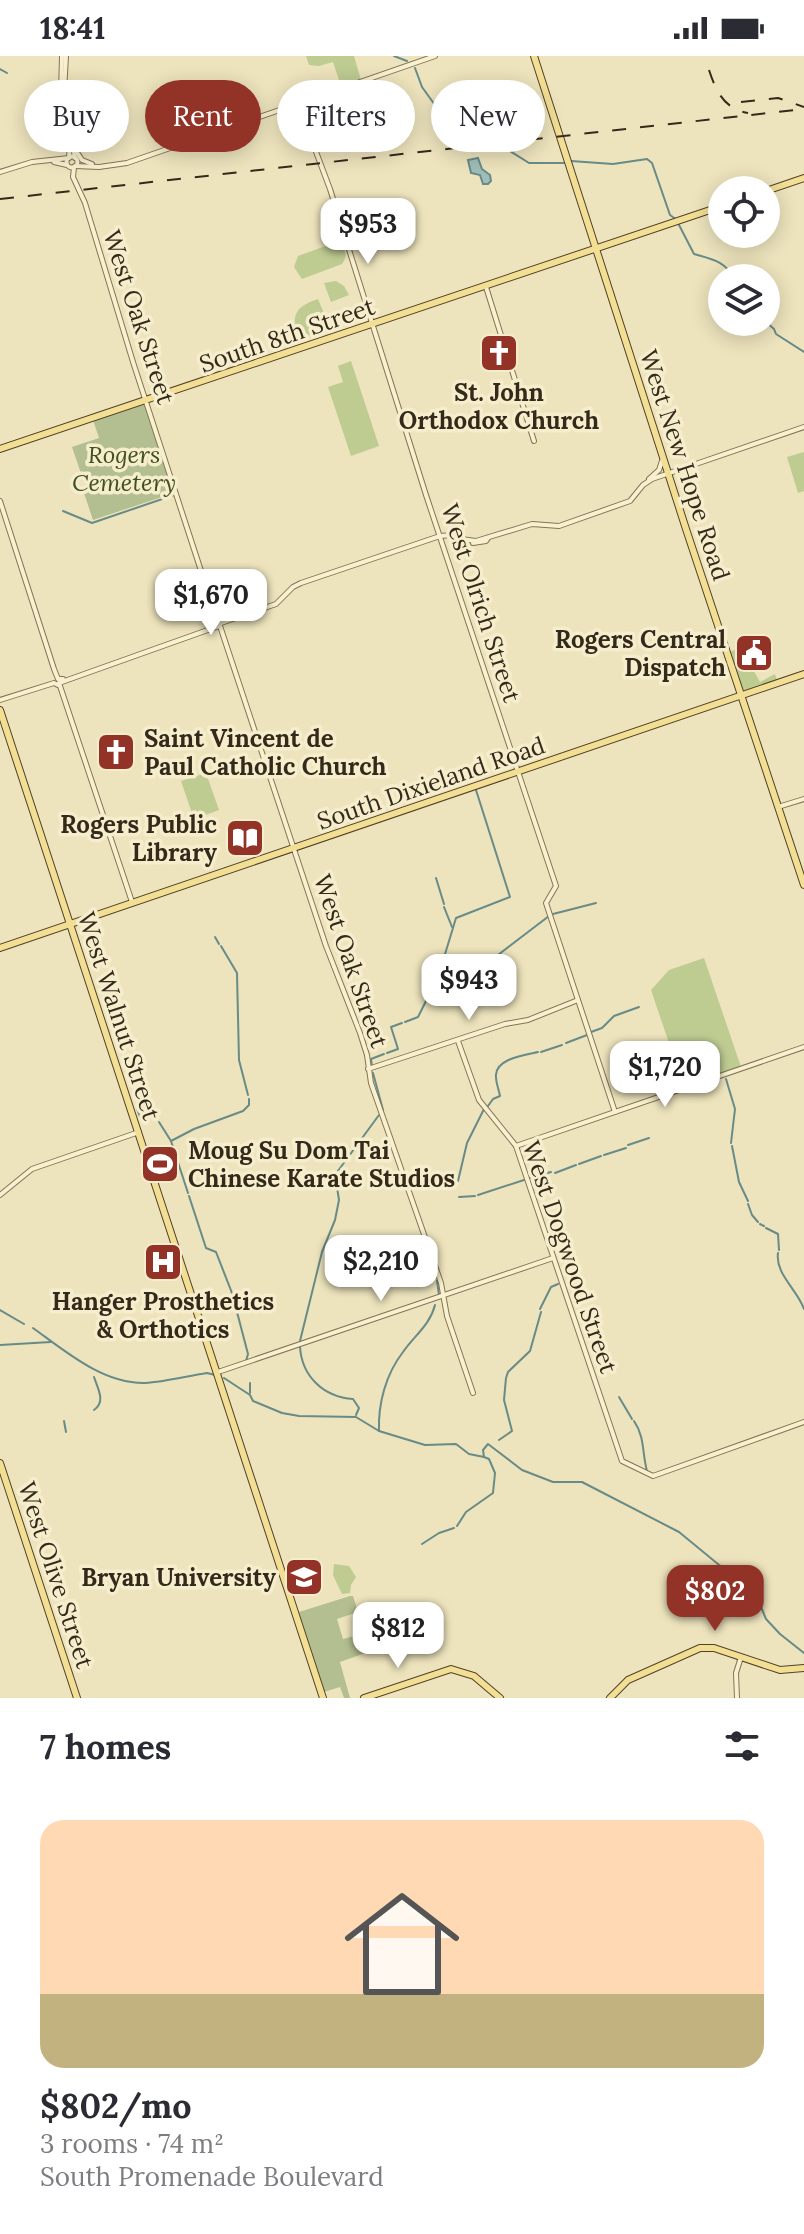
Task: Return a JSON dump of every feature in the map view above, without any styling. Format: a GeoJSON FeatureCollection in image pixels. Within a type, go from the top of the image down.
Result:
{"type":"FeatureCollection","features":[{"type":"Feature","properties":{"kind":"main road","name":"West New Hope Road"},"geometry":{"type":"LineString","coordinates":[[534,56],[804,885]]}},
{"type":"Feature","properties":{"kind":"main road"},"geometry":{"type":"LineString","coordinates":[[780,186],[804,178]]}},
{"type":"Feature","properties":{"kind":"main road","name":"South 8th Street"},"geometry":{"type":"LineString","coordinates":[[0,449],[708,211]]}},
{"type":"Feature","properties":{"kind":"main road","name":"South Dixieland Road"},"geometry":{"type":"LineString","coordinates":[[0,948],[804,674]]}},
{"type":"Feature","properties":{"kind":"main road","name":"West Walnut Street"},"geometry":{"type":"LineString","coordinates":[[0,710],[323,1698]]}},
{"type":"Feature","properties":{"kind":"main road","name":"West Olive Street"},"geometry":{"type":"LineString","coordinates":[[0,1463],[77,1698]]}},
{"type":"Feature","properties":{"kind":"main road"},"geometry":{"type":"LineString","coordinates":[[610,1698],[628,1680],[693,1650],[714,1648],[780,1670],[803,1669]]}},
{"type":"Feature","properties":{"kind":"main road"},"geometry":{"type":"LineString","coordinates":[[364,1698],[451,1669],[474,1676],[500,1698]]}},
{"type":"Feature","properties":{"kind":"street"},"geometry":{"type":"LineString","coordinates":[[64,56],[64,80]]}},
{"type":"Feature","properties":{"kind":"street"},"geometry":{"type":"LineString","coordinates":[[64,56],[61,93],[68,151],[75,167]]}},
{"type":"Feature","properties":{"kind":"street"},"geometry":{"type":"LineString","coordinates":[[366,80],[435,56]]}},
{"type":"Feature","properties":{"kind":"street"},"geometry":{"type":"LineString","coordinates":[[28,165],[57,162],[75,167],[127,163],[277,111]]}},
{"type":"Feature","properties":{"kind":"street"},"geometry":{"type":"LineString","coordinates":[[67,165],[71,152]]}},
{"type":"Feature","properties":{"kind":"street"},"geometry":{"type":"LineString","coordinates":[[78,152],[79,157],[92,164]]}},
{"type":"Feature","properties":{"kind":"street","name":"West Olrich Street"},"geometry":{"type":"LineString","coordinates":[[316,152],[556,886],[546,903],[615,1112]]}},
{"type":"Feature","properties":{"kind":"street"},"geometry":{"type":"LineString","coordinates":[[0,172],[71,158],[102,166]]}},
{"type":"Feature","properties":{"kind":"street","name":"West Oak Street"},"geometry":{"type":"LineString","coordinates":[[67,165],[86,209]]}},
{"type":"Feature","properties":{"kind":"street","name":"West Oak Street"},"geometry":{"type":"LineString","coordinates":[[75,167],[73,177],[326,946],[360,1033],[388,1134],[441,1283],[473,1393]]}},
{"type":"Feature","properties":{"kind":"street"},"geometry":{"type":"LineString","coordinates":[[486,287],[534,441]]}},
{"type":"Feature","properties":{"kind":"street"},"geometry":{"type":"LineString","coordinates":[[648,481],[804,427]]}},
{"type":"Feature","properties":{"kind":"street"},"geometry":{"type":"LineString","coordinates":[[0,700],[212,628],[276,604],[296,585],[440,536],[452,535],[478,544],[527,525],[555,527],[592,515],[630,501],[658,471],[663,459]]}},
{"type":"Feature","properties":{"kind":"street"},"geometry":{"type":"LineString","coordinates":[[0,501],[61,694],[132,902]]}},
{"type":"Feature","properties":{"kind":"street"},"geometry":{"type":"LineString","coordinates":[[778,807],[804,799]]}},
{"type":"Feature","properties":{"kind":"street"},"geometry":{"type":"LineString","coordinates":[[368,1069],[505,1024],[528,1020],[578,1000]]}},
{"type":"Feature","properties":{"kind":"street","name":"West Dogwood Street"},"geometry":{"type":"LineString","coordinates":[[458,1041],[479,1100],[516,1146],[622,1461],[653,1476],[804,1422]]}},
{"type":"Feature","properties":{"kind":"street"},"geometry":{"type":"LineString","coordinates":[[516,1146],[804,1047]]}},
{"type":"Feature","properties":{"kind":"street"},"geometry":{"type":"LineString","coordinates":[[0,1195],[32,1169],[139,1132]]}},
{"type":"Feature","properties":{"kind":"street"},"geometry":{"type":"LineString","coordinates":[[218,1372],[553,1258]]}},
{"type":"Feature","properties":{"kind":"street"},"geometry":{"type":"LineString","coordinates":[[737,1698],[736,1673],[741,1657]]}},
{"type":"Feature","properties":{"kind":"green space"},"geometry":{"type":"Polygon","coordinates":[[[306,56],[354,56],[361,80],[339,80],[333,62],[309,65],[306,56]]]}},
{"type":"Feature","properties":{"kind":"green space"},"geometry":{"type":"Polygon","coordinates":[[[331,244],[340,245],[344,250],[342,264],[302,279],[294,267],[298,256],[331,244]]]}},
{"type":"Feature","properties":{"kind":"green space"},"geometry":{"type":"Polygon","coordinates":[[[336,281],[344,286],[349,295],[331,302],[324,283],[336,281]]]}},
{"type":"Feature","properties":{"kind":"green space"},"geometry":{"type":"Polygon","coordinates":[[[318,299],[330,328],[298,339],[296,313],[304,305],[318,299]]]}},
{"type":"Feature","properties":{"kind":"green space"},"geometry":{"type":"Polygon","coordinates":[[[351,361],[379,446],[351,456],[328,387],[343,382],[338,366],[351,361]]]}},
{"type":"Feature","properties":{"kind":"green space","name":"Rogers Cemetery"},"geometry":{"type":"Polygon","coordinates":[[[146,403],[174,493],[93,520],[72,447],[99,438],[93,420],[146,403]]]}},
{"type":"Feature","properties":{"kind":"green space"},"geometry":{"type":"Polygon","coordinates":[[[804,452],[804,491],[798,493],[787,457],[804,452]]]}},
{"type":"Feature","properties":{"kind":"green space"},"geometry":{"type":"Polygon","coordinates":[[[738,648],[760,682],[775,674],[777,681],[743,691],[730,652],[738,648]]]}},
{"type":"Feature","properties":{"kind":"green space"},"geometry":{"type":"Polygon","coordinates":[[[206,773],[219,810],[194,819],[181,781],[206,773]]]}},
{"type":"Feature","properties":{"kind":"green space"},"geometry":{"type":"Polygon","coordinates":[[[704,958],[741,1067],[684,1087],[651,990],[669,970],[704,958]]]}},
{"type":"Feature","properties":{"kind":"green space"},"geometry":{"type":"Polygon","coordinates":[[[334,1564],[349,1566],[356,1577],[350,1593],[342,1594],[333,1575],[334,1564]]]}},
{"type":"Feature","properties":{"kind":"green space"},"geometry":{"type":"Polygon","coordinates":[[[353,1596],[358,1612],[337,1619],[343,1639],[365,1633],[371,1651],[340,1662],[350,1698],[344,1698],[340,1687],[324,1692],[299,1612],[353,1596]]]}},
{"type":"Feature","properties":{"kind":"water"},"geometry":{"type":"Polygon","coordinates":[[[478,158],[482,169],[490,175],[488,184],[483,184],[480,175],[471,173],[468,160],[478,158]]]}},
{"type":"Feature","properties":{"kind":"waterway"},"geometry":{"type":"LineString","coordinates":[[394,56],[407,61]]}},
{"type":"Feature","properties":{"kind":"waterway"},"geometry":{"type":"LineString","coordinates":[[415,68],[431,100]]}},
{"type":"Feature","properties":{"kind":"waterway"},"geometry":{"type":"LineString","coordinates":[[0,69],[7,73]]}},
{"type":"Feature","properties":{"kind":"waterway"},"geometry":{"type":"LineString","coordinates":[[512,152],[529,163],[564,163]]}},
{"type":"Feature","properties":{"kind":"waterway"},"geometry":{"type":"LineString","coordinates":[[571,161],[613,164],[647,159],[652,163],[670,215],[677,220]]}},
{"type":"Feature","properties":{"kind":"waterway"},"geometry":{"type":"LineString","coordinates":[[678,223],[694,254],[722,264]]}},
{"type":"Feature","properties":{"kind":"waterway"},"geometry":{"type":"LineString","coordinates":[[779,336],[804,352]]}},
{"type":"Feature","properties":{"kind":"waterway"},"geometry":{"type":"LineString","coordinates":[[63,511],[92,523],[174,495]]}},
{"type":"Feature","properties":{"kind":"waterway"},"geometry":{"type":"LineString","coordinates":[[442,964],[456,918],[510,897],[476,790]]}},
{"type":"Feature","properties":{"kind":"waterway"},"geometry":{"type":"LineString","coordinates":[[436,878],[444,904]]}},
{"type":"Feature","properties":{"kind":"waterway"},"geometry":{"type":"LineString","coordinates":[[553,914],[596,903]]}},
{"type":"Feature","properties":{"kind":"waterway"},"geometry":{"type":"LineString","coordinates":[[444,907],[452,927]]}},
{"type":"Feature","properties":{"kind":"waterway"},"geometry":{"type":"LineString","coordinates":[[476,969],[549,916]]}},
{"type":"Feature","properties":{"kind":"waterway"},"geometry":{"type":"LineString","coordinates":[[215,937],[219,944]]}},
{"type":"Feature","properties":{"kind":"waterway"},"geometry":{"type":"LineString","coordinates":[[221,946],[237,973],[239,1060],[248,1095]]}},
{"type":"Feature","properties":{"kind":"waterway"},"geometry":{"type":"LineString","coordinates":[[428,996],[440,968]]}},
{"type":"Feature","properties":{"kind":"waterway"},"geometry":{"type":"LineString","coordinates":[[434,985],[473,970]]}},
{"type":"Feature","properties":{"kind":"waterway"},"geometry":{"type":"LineString","coordinates":[[405,1022],[418,1017],[427,999]]}},
{"type":"Feature","properties":{"kind":"waterway"},"geometry":{"type":"LineString","coordinates":[[591,1032],[602,1028],[614,1016],[639,1007]]}},
{"type":"Feature","properties":{"kind":"waterway"},"geometry":{"type":"LineString","coordinates":[[387,1053],[398,1049],[391,1027],[402,1023]]}},
{"type":"Feature","properties":{"kind":"waterway"},"geometry":{"type":"LineString","coordinates":[[566,1043],[587,1035]]}},
{"type":"Feature","properties":{"kind":"waterway"},"geometry":{"type":"LineString","coordinates":[[541,1052],[562,1045]]}},
{"type":"Feature","properties":{"kind":"waterway"},"geometry":{"type":"LineString","coordinates":[[488,1106],[500,1096],[496,1077],[500,1066],[511,1059],[538,1052]]}},
{"type":"Feature","properties":{"kind":"waterway"},"geometry":{"type":"LineString","coordinates":[[372,1067],[371,1059],[384,1054]]}},
{"type":"Feature","properties":{"kind":"waterway"},"geometry":{"type":"LineString","coordinates":[[373,1073],[383,1110]]}},
{"type":"Feature","properties":{"kind":"waterway"},"geometry":{"type":"LineString","coordinates":[[726,1079],[735,1109],[731,1143]]}},
{"type":"Feature","properties":{"kind":"waterway"},"geometry":{"type":"LineString","coordinates":[[188,1193],[171,1141],[243,1111],[249,1105],[249,1099]]}},
{"type":"Feature","properties":{"kind":"waterway"},"geometry":{"type":"LineString","coordinates":[[137,1109],[142,1121]]}},
{"type":"Feature","properties":{"kind":"waterway"},"geometry":{"type":"LineString","coordinates":[[458,1181],[467,1143],[484,1109]]}},
{"type":"Feature","properties":{"kind":"waterway"},"geometry":{"type":"LineString","coordinates":[[300,1341],[322,1252],[335,1220],[339,1200],[335,1175],[379,1115]]}},
{"type":"Feature","properties":{"kind":"waterway"},"geometry":{"type":"LineString","coordinates":[[159,1122],[171,1141]]}},
{"type":"Feature","properties":{"kind":"waterway"},"geometry":{"type":"LineString","coordinates":[[628,1145],[649,1138]]}},
{"type":"Feature","properties":{"kind":"waterway"},"geometry":{"type":"LineString","coordinates":[[732,1146],[739,1182],[748,1201]]}},
{"type":"Feature","properties":{"kind":"waterway"},"geometry":{"type":"LineString","coordinates":[[604,1155],[626,1148]]}},
{"type":"Feature","properties":{"kind":"waterway"},"geometry":{"type":"LineString","coordinates":[[579,1164],[601,1156]]}},
{"type":"Feature","properties":{"kind":"waterway"},"geometry":{"type":"LineString","coordinates":[[555,1173],[576,1165]]}},
{"type":"Feature","properties":{"kind":"waterway"},"geometry":{"type":"LineString","coordinates":[[529,1178],[551,1172]]}},
{"type":"Feature","properties":{"kind":"waterway"},"geometry":{"type":"LineString","coordinates":[[478,1195],[524,1180]]}},
{"type":"Feature","properties":{"kind":"waterway"},"geometry":{"type":"LineString","coordinates":[[189,1196],[206,1248],[216,1252],[232,1293],[248,1354],[246,1361]]}},
{"type":"Feature","properties":{"kind":"waterway"},"geometry":{"type":"LineString","coordinates":[[459,1197],[475,1196]]}},
{"type":"Feature","properties":{"kind":"waterway"},"geometry":{"type":"LineString","coordinates":[[748,1204],[758,1222]]}},
{"type":"Feature","properties":{"kind":"waterway"},"geometry":{"type":"LineString","coordinates":[[760,1224],[764,1226]]}},
{"type":"Feature","properties":{"kind":"waterway"},"geometry":{"type":"LineString","coordinates":[[766,1228],[778,1234],[779,1250]]}},
{"type":"Feature","properties":{"kind":"waterway"},"geometry":{"type":"LineString","coordinates":[[778,1253],[783,1275],[804,1309]]}},
{"type":"Feature","properties":{"kind":"waterway"},"geometry":{"type":"LineString","coordinates":[[437,1281],[439,1295]]}},
{"type":"Feature","properties":{"kind":"waterway"},"geometry":{"type":"LineString","coordinates":[[540,1309],[551,1287],[558,1284]]}},
{"type":"Feature","properties":{"kind":"waterway"},"geometry":{"type":"LineString","coordinates":[[379,1431],[380,1410],[388,1379],[397,1361],[430,1318],[435,1305]]}},
{"type":"Feature","properties":{"kind":"waterway"},"geometry":{"type":"LineString","coordinates":[[0,1310],[24,1324]]}},
{"type":"Feature","properties":{"kind":"waterway"},"geometry":{"type":"LineString","coordinates":[[499,1440],[512,1431],[504,1400],[506,1378],[508,1372],[530,1351],[541,1312]]}},
{"type":"Feature","properties":{"kind":"waterway"},"geometry":{"type":"LineString","coordinates":[[33,1328],[85,1364],[129,1382],[145,1383],[207,1373],[215,1375]]}},
{"type":"Feature","properties":{"kind":"waterway"},"geometry":{"type":"LineString","coordinates":[[0,1345],[51,1342]]}},
{"type":"Feature","properties":{"kind":"waterway"},"geometry":{"type":"LineString","coordinates":[[300,1347],[305,1368],[316,1384],[333,1394],[353,1399],[359,1408],[356,1415]]}},
{"type":"Feature","properties":{"kind":"waterway"},"geometry":{"type":"LineString","coordinates":[[94,1377],[100,1403],[94,1410]]}},
{"type":"Feature","properties":{"kind":"waterway"},"geometry":{"type":"LineString","coordinates":[[224,1378],[250,1395],[253,1401],[282,1413],[356,1417],[379,1431],[425,1445],[456,1444],[469,1454],[484,1457],[483,1450],[488,1444],[522,1470],[553,1482],[582,1482],[679,1532],[741,1583],[759,1602],[766,1619],[804,1653]]}},
{"type":"Feature","properties":{"kind":"waterway"},"geometry":{"type":"LineString","coordinates":[[250,1383],[250,1393]]}},
{"type":"Feature","properties":{"kind":"waterway"},"geometry":{"type":"LineString","coordinates":[[619,1397],[632,1419]]}},
{"type":"Feature","properties":{"kind":"waterway"},"geometry":{"type":"LineString","coordinates":[[64,1421],[66,1432]]}},
{"type":"Feature","properties":{"kind":"waterway"},"geometry":{"type":"LineString","coordinates":[[634,1421],[642,1439],[647,1471]]}},
{"type":"Feature","properties":{"kind":"waterway"},"geometry":{"type":"LineString","coordinates":[[457,1526],[466,1512],[493,1493],[495,1473],[489,1459],[484,1457]]}},
{"type":"Feature","properties":{"kind":"waterway"},"geometry":{"type":"LineString","coordinates":[[422,1544],[454,1528]]}},
{"type":"Feature","properties":{"kind":"railway"},"geometry":{"type":"LineString","coordinates":[[709,70],[722,98],[733,108],[748,113]]}},
{"type":"Feature","properties":{"kind":"railway"},"geometry":{"type":"LineString","coordinates":[[741,102],[778,98],[804,107]]}},
{"type":"Feature","properties":{"kind":"railway"},"geometry":{"type":"LineString","coordinates":[[0,199],[804,109]]}},
{"type":"Feature","properties":{"kind":"place","name":"St. John Orthodox Church"},"geometry":{"type":"Point","coordinates":[499,353]}},
{"type":"Feature","properties":{"kind":"place","name":"Rogers Central Dispatch"},"geometry":{"type":"Point","coordinates":[754,653]}},
{"type":"Feature","properties":{"kind":"place","name":"Saint Vincent de Paul Catholic Church"},"geometry":{"type":"Point","coordinates":[116,752]}},
{"type":"Feature","properties":{"kind":"place","name":"Rogers Public Library"},"geometry":{"type":"Point","coordinates":[245,838]}},
{"type":"Feature","properties":{"kind":"place","name":"Moug Su Dom Tai Chinese Karate Studios"},"geometry":{"type":"Point","coordinates":[160,1164]}},
{"type":"Feature","properties":{"kind":"place","name":"Hanger Prosthetics & Orthotics"},"geometry":{"type":"Point","coordinates":[163,1262]}},
{"type":"Feature","properties":{"kind":"place","name":"Bryan University"},"geometry":{"type":"Point","coordinates":[304,1577]}}]}
